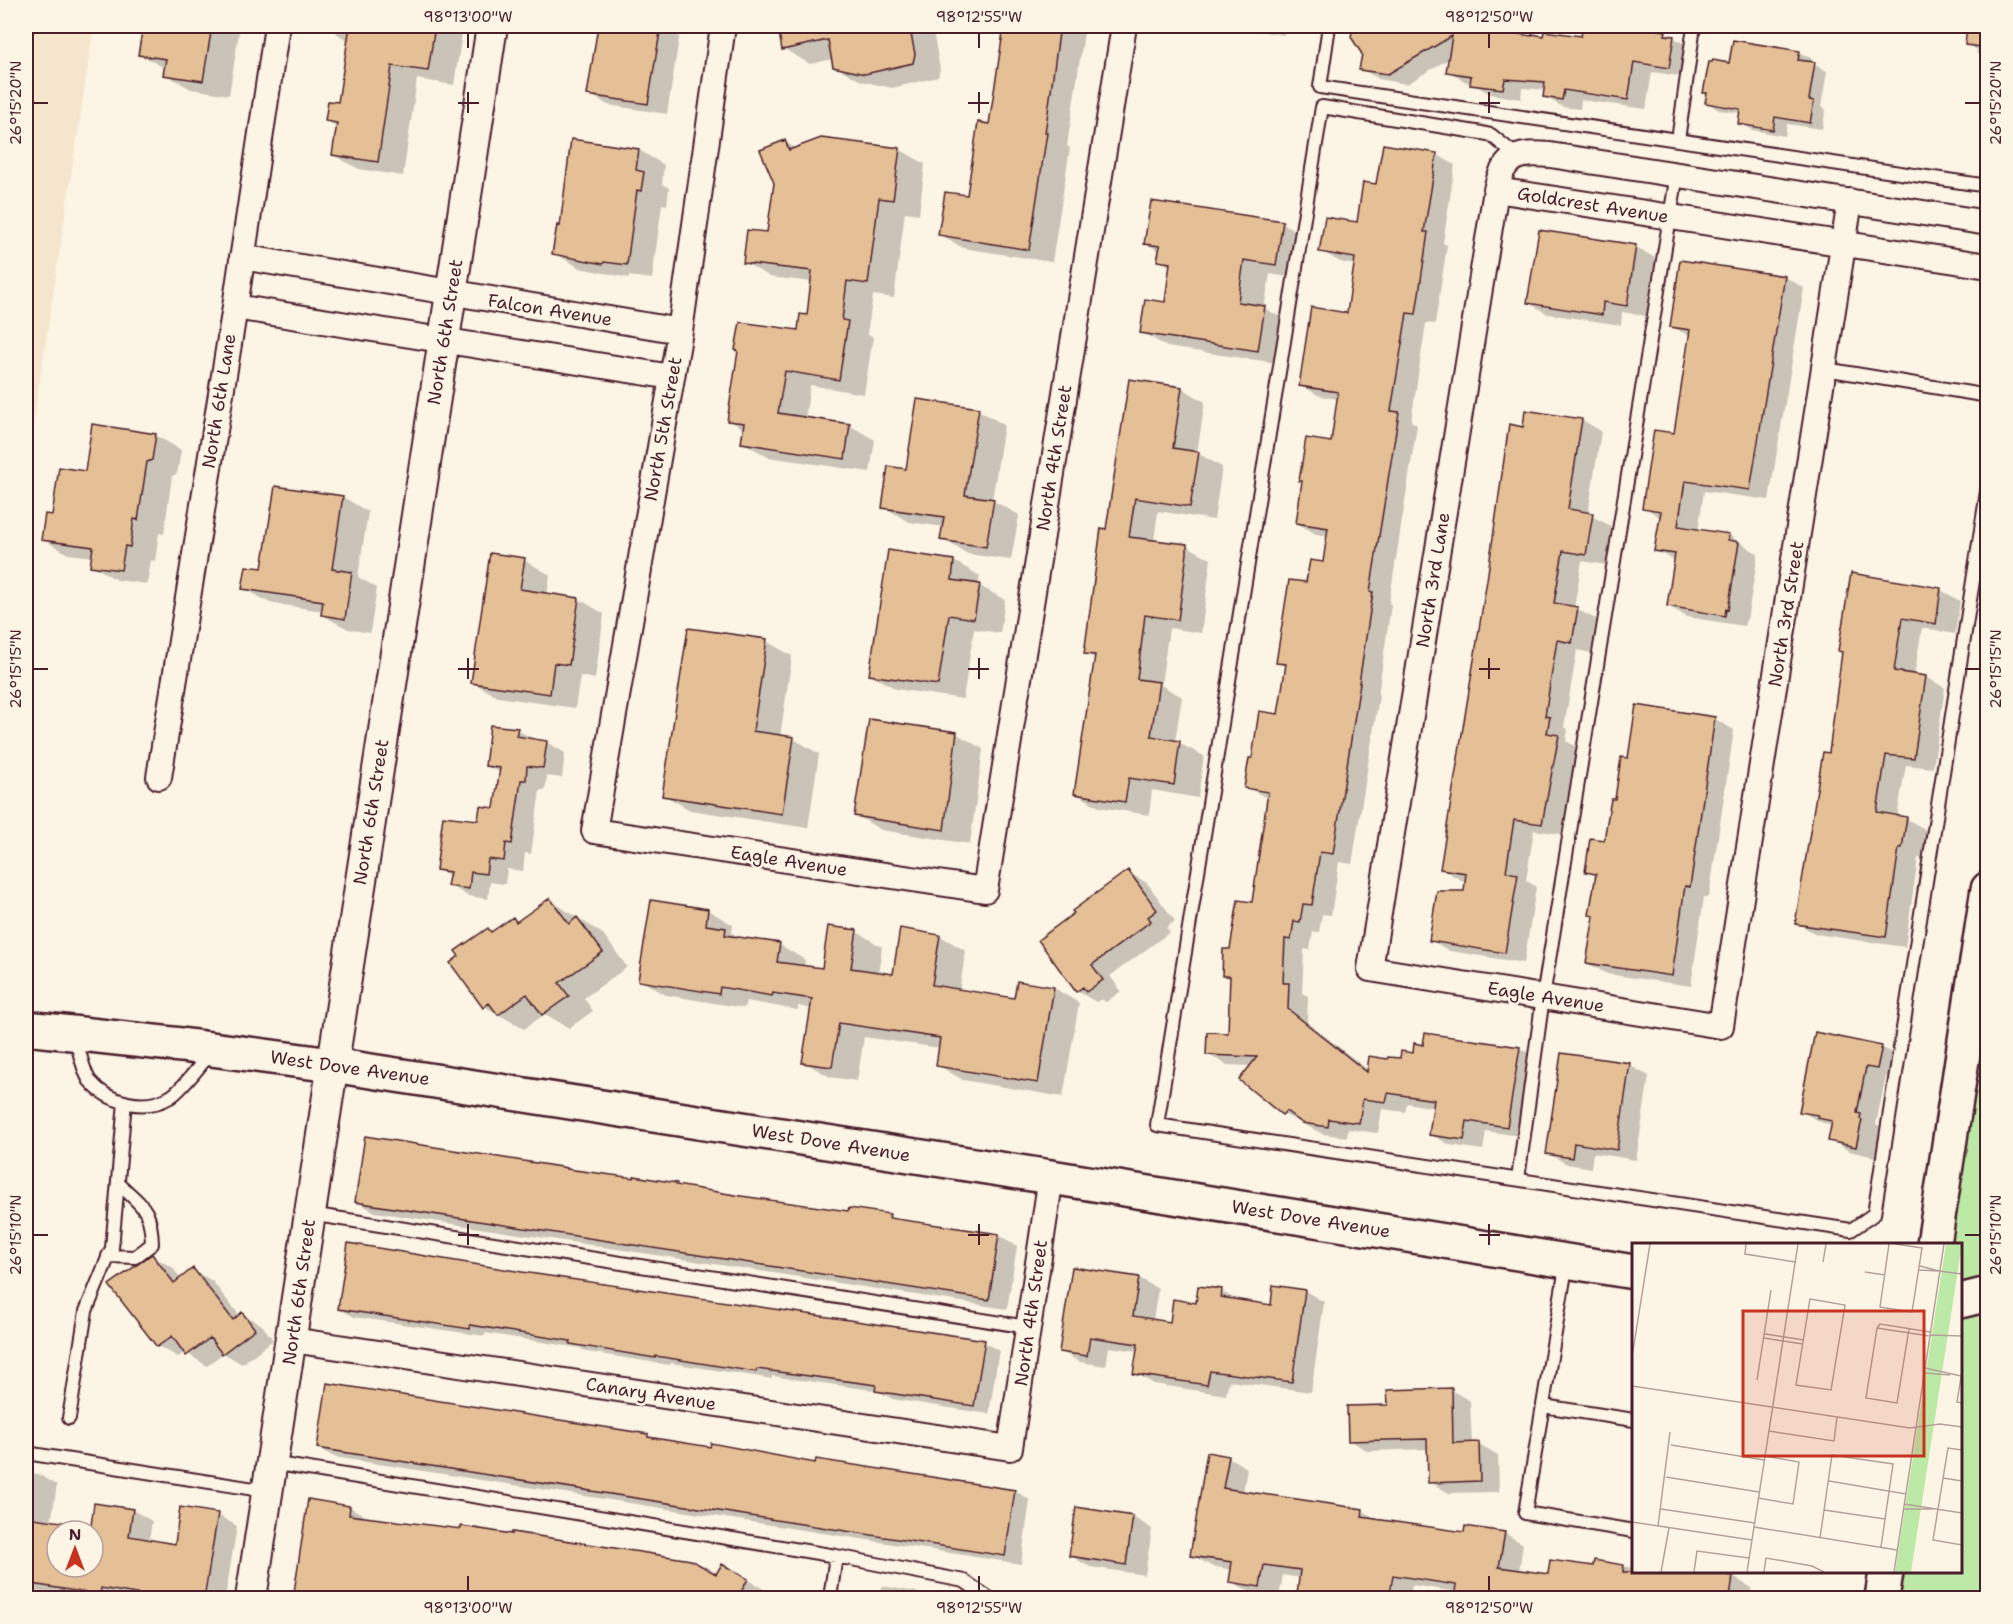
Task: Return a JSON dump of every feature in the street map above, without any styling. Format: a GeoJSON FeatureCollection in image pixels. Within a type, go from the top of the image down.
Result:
{"type":"FeatureCollection","features":[{"type":"Feature","properties":{"kind":"main road"},"geometry":{"type":"LineString","coordinates":[[1934,1243],[1988,889]]}},
{"type":"Feature","properties":{"kind":"main road","name":"West Dove Avenue"},"geometry":{"type":"LineString","coordinates":[[26,1028],[332,1065],[1051,1177],[1632,1272]]}},
{"type":"Feature","properties":{"kind":"main road"},"geometry":{"type":"LineString","coordinates":[[1962,1300],[1988,1294]]}},
{"type":"Feature","properties":{"kind":"street","name":"North 6th Lane"},"geometry":{"type":"LineString","coordinates":[[159,777],[235,307],[277,26]]}},
{"type":"Feature","properties":{"kind":"street","name":"North 6th Street"},"geometry":{"type":"LineString","coordinates":[[251,1599],[492,26]]}},
{"type":"Feature","properties":{"kind":"street","name":"North 5th Street"},"geometry":{"type":"LineString","coordinates":[[594,831],[680,331],[723,26]]}},
{"type":"Feature","properties":{"kind":"street","name":"North 4th Street"},"geometry":{"type":"LineString","coordinates":[[985,890],[1124,26]]}},
{"type":"Feature","properties":{"kind":"street","name":"Goldcrest Avenue"},"geometry":{"type":"LineString","coordinates":[[1988,223],[1550,154],[1532,153],[1517,156],[1504,165],[1496,190],[1988,266]]}},
{"type":"Feature","properties":{"kind":"street","name":"North 3rd Lane"},"geometry":{"type":"LineString","coordinates":[[1370,969],[1496,190]]}},
{"type":"Feature","properties":{"kind":"street","name":"North 3rd Street"},"geometry":{"type":"LineString","coordinates":[[1721,1026],[1850,201]]}},
{"type":"Feature","properties":{"kind":"street","name":"Falcon Avenue"},"geometry":{"type":"LineString","coordinates":[[242,257],[680,331]]}},
{"type":"Feature","properties":{"kind":"street"},"geometry":{"type":"LineString","coordinates":[[235,307],[672,377]]}},
{"type":"Feature","properties":{"kind":"street","name":"Eagle Avenue"},"geometry":{"type":"LineString","coordinates":[[594,831],[985,890]]}},
{"type":"Feature","properties":{"kind":"street","name":"Eagle Avenue"},"geometry":{"type":"LineString","coordinates":[[1370,969],[1721,1026]]}},
{"type":"Feature","properties":{"kind":"street","name":"North 4th Street"},"geometry":{"type":"LineString","coordinates":[[1010,1448],[1051,1177]]}},
{"type":"Feature","properties":{"kind":"street","name":"Canary Avenue"},"geometry":{"type":"LineString","coordinates":[[292,1340],[1010,1448]]}},
{"type":"Feature","properties":{"kind":"lane"},"geometry":{"type":"LineString","coordinates":[[1329,26],[1320,87],[1988,186]]}},
{"type":"Feature","properties":{"kind":"lane"},"geometry":{"type":"LineString","coordinates":[[1678,140],[1694,26]]}},
{"type":"Feature","properties":{"kind":"lane"},"geometry":{"type":"LineString","coordinates":[[1517,156],[1491,135],[1322,107],[1157,1125],[1851,1230],[1874,1214],[1988,485]]}},
{"type":"Feature","properties":{"kind":"lane"},"geometry":{"type":"LineString","coordinates":[[1518,1179],[1543,997],[1677,174]]}},
{"type":"Feature","properties":{"kind":"lane"},"geometry":{"type":"LineString","coordinates":[[1825,369],[1988,396]]}},
{"type":"Feature","properties":{"kind":"lane"},"geometry":{"type":"LineString","coordinates":[[74,1033],[88,1080],[106,1096],[125,1102],[148,1104],[171,1097],[214,1049]]}},
{"type":"Feature","properties":{"kind":"lane"},"geometry":{"type":"LineString","coordinates":[[69,1418],[86,1311],[112,1248],[125,1102]]}},
{"type":"Feature","properties":{"kind":"lane"},"geometry":{"type":"LineString","coordinates":[[108,1256],[135,1257],[152,1244],[151,1221],[143,1207],[118,1183]]}},
{"type":"Feature","properties":{"kind":"lane"},"geometry":{"type":"LineString","coordinates":[[310,1214],[1028,1327]]}},
{"type":"Feature","properties":{"kind":"lane"},"geometry":{"type":"LineString","coordinates":[[1567,1260],[1525,1513],[1632,1531]]}},
{"type":"Feature","properties":{"kind":"lane"},"geometry":{"type":"LineString","coordinates":[[1543,1406],[1632,1420]]}},
{"type":"Feature","properties":{"kind":"lane"},"geometry":{"type":"LineString","coordinates":[[26,1453],[270,1477],[836,1556],[964,1581],[989,1599]]}},
{"type":"Feature","properties":{"kind":"lane"},"geometry":{"type":"LineString","coordinates":[[830,1599],[836,1556]]}},
{"type":"Feature","properties":{"kind":"shaded area"},"geometry":{"type":"Polygon","coordinates":[[[26,26],[94,26],[26,471],[26,26]]]}},
{"type":"Feature","properties":{"kind":"green space"},"geometry":{"type":"Polygon","coordinates":[[[1987,1003],[1987,1598],[1895,1598],[1899,1573],[1962,1573],[1962,1243],[1950,1243],[1987,1003]]]}},
{"type":"Feature","properties":{"kind":"building"},"geometry":{"type":"Polygon","coordinates":[[[143,26],[212,26],[203,81],[163,75],[166,59],[138,55],[143,26]]]}},
{"type":"Feature","properties":{"kind":"building"},"geometry":{"type":"Polygon","coordinates":[[[350,26],[435,26],[428,71],[392,66],[378,162],[332,155],[337,123],[325,121],[328,101],[338,102],[350,26]]]}},
{"type":"Feature","properties":{"kind":"building"},"geometry":{"type":"Polygon","coordinates":[[[598,26],[661,26],[648,104],[587,95],[598,26]]]}},
{"type":"Feature","properties":{"kind":"building"},"geometry":{"type":"Polygon","coordinates":[[[778,26],[872,26],[874,33],[901,27],[910,29],[915,54],[913,63],[865,74],[833,67],[828,40],[782,50],[778,26]]]}},
{"type":"Feature","properties":{"kind":"building"},"geometry":{"type":"Polygon","coordinates":[[[1004,26],[1060,26],[1029,250],[938,235],[945,192],[967,195],[978,122],[989,124],[1004,26]]]}},
{"type":"Feature","properties":{"kind":"building"},"geometry":{"type":"Polygon","coordinates":[[[1353,26],[1469,26],[1532,36],[1532,34],[1543,36],[1544,31],[1581,36],[1583,26],[1632,26],[1666,31],[1665,35],[1674,36],[1669,68],[1634,62],[1628,100],[1564,90],[1562,100],[1543,97],[1545,82],[1505,79],[1503,89],[1470,85],[1471,76],[1446,72],[1452,36],[1388,74],[1359,70],[1362,54],[1351,37],[1353,26]]]}},
{"type":"Feature","properties":{"kind":"building"},"geometry":{"type":"Polygon","coordinates":[[[1967,26],[1988,26],[1988,48],[1965,45],[1967,26]]]}},
{"type":"Feature","properties":{"kind":"building"},"geometry":{"type":"Polygon","coordinates":[[[1733,40],[1800,51],[1798,60],[1815,62],[1809,100],[1814,101],[1810,123],[1775,117],[1773,130],[1738,124],[1740,109],[1705,103],[1707,93],[1703,93],[1709,62],[1713,60],[1729,63],[1733,40]]]}},
{"type":"Feature","properties":{"kind":"building"},"geometry":{"type":"Polygon","coordinates":[[[821,138],[900,148],[893,200],[879,198],[868,284],[847,281],[842,320],[848,321],[839,380],[785,371],[778,413],[850,424],[845,459],[741,443],[744,423],[727,421],[740,322],[798,330],[800,314],[807,315],[812,271],[743,263],[747,230],[767,232],[774,183],[760,150],[785,140],[789,150],[821,138]]]}},
{"type":"Feature","properties":{"kind":"building"},"geometry":{"type":"Polygon","coordinates":[[[571,139],[639,149],[636,170],[644,172],[641,191],[637,190],[627,265],[604,262],[603,264],[552,254],[557,225],[560,226],[571,139]]]}},
{"type":"Feature","properties":{"kind":"building"},"geometry":{"type":"Polygon","coordinates":[[[1383,144],[1437,153],[1424,232],[1428,232],[1416,314],[1407,313],[1391,411],[1399,412],[1370,592],[1373,592],[1333,854],[1320,852],[1312,905],[1303,904],[1300,922],[1294,921],[1291,940],[1285,939],[1283,983],[1289,983],[1288,1009],[1367,1072],[1369,1056],[1387,1059],[1388,1057],[1400,1058],[1401,1051],[1413,1053],[1414,1043],[1423,1045],[1425,1033],[1520,1047],[1507,1127],[1467,1121],[1464,1140],[1429,1135],[1434,1100],[1388,1093],[1386,1102],[1363,1099],[1359,1123],[1329,1119],[1328,1127],[1302,1123],[1286,1111],[1282,1115],[1239,1080],[1257,1057],[1206,1055],[1207,1032],[1228,1033],[1230,976],[1222,976],[1223,949],[1230,949],[1238,900],[1252,902],[1268,792],[1244,788],[1249,758],[1252,758],[1259,711],[1278,714],[1286,664],[1276,663],[1289,580],[1306,582],[1310,560],[1323,562],[1328,528],[1296,523],[1302,481],[1299,481],[1306,438],[1331,442],[1338,392],[1299,386],[1311,307],[1347,313],[1355,258],[1319,252],[1325,217],[1357,222],[1363,182],[1376,184],[1383,144]]]}},
{"type":"Feature","properties":{"kind":"building"},"geometry":{"type":"Polygon","coordinates":[[[1151,201],[1283,221],[1276,265],[1244,260],[1238,302],[1265,306],[1258,351],[1140,333],[1145,299],[1165,302],[1170,263],[1157,261],[1160,246],[1144,244],[1151,201]]]}},
{"type":"Feature","properties":{"kind":"building"},"geometry":{"type":"Polygon","coordinates":[[[1539,230],[1636,245],[1627,306],[1603,302],[1602,315],[1527,303],[1539,230]]]}},
{"type":"Feature","properties":{"kind":"building"},"geometry":{"type":"Polygon","coordinates":[[[1680,260],[1785,276],[1750,490],[1685,481],[1678,526],[1729,534],[1728,540],[1739,542],[1728,610],[1726,609],[1725,616],[1667,606],[1675,554],[1654,551],[1661,511],[1642,508],[1654,430],[1674,433],[1690,330],[1670,327],[1680,260]]]}},
{"type":"Feature","properties":{"kind":"building"},"geometry":{"type":"Polygon","coordinates":[[[1129,379],[1182,387],[1173,448],[1199,452],[1190,507],[1135,498],[1129,537],[1187,544],[1187,553],[1178,620],[1145,615],[1137,679],[1159,682],[1151,736],[1180,741],[1174,785],[1129,778],[1125,802],[1074,794],[1095,655],[1084,654],[1101,528],[1106,529],[1129,379]]]}},
{"type":"Feature","properties":{"kind":"building"},"geometry":{"type":"Polygon","coordinates":[[[917,399],[979,408],[965,495],[994,499],[986,547],[940,540],[944,517],[882,508],[888,466],[906,469],[917,399]]]}},
{"type":"Feature","properties":{"kind":"building"},"geometry":{"type":"Polygon","coordinates":[[[1525,410],[1582,419],[1568,509],[1593,513],[1586,555],[1563,551],[1554,603],[1578,607],[1572,643],[1557,640],[1545,716],[1550,717],[1547,733],[1559,735],[1542,824],[1514,820],[1506,872],[1518,874],[1505,953],[1429,941],[1437,891],[1464,891],[1466,873],[1440,869],[1487,580],[1509,424],[1523,427],[1525,410]]]}},
{"type":"Feature","properties":{"kind":"building"},"geometry":{"type":"Polygon","coordinates":[[[92,424],[156,434],[152,460],[147,462],[138,520],[134,519],[130,547],[125,546],[121,570],[90,566],[93,547],[41,540],[45,514],[52,515],[59,467],[85,471],[92,424]]]}},
{"type":"Feature","properties":{"kind":"building"},"geometry":{"type":"Polygon","coordinates":[[[275,486],[343,496],[332,569],[352,572],[345,619],[321,615],[323,601],[242,589],[246,566],[262,568],[275,486]]]}},
{"type":"Feature","properties":{"kind":"building"},"geometry":{"type":"Polygon","coordinates":[[[888,550],[954,560],[952,580],[980,584],[974,619],[949,615],[938,685],[869,675],[888,550]]]}},
{"type":"Feature","properties":{"kind":"building"},"geometry":{"type":"Polygon","coordinates":[[[490,553],[525,558],[520,589],[579,598],[569,665],[554,663],[550,694],[471,683],[490,553]]]}},
{"type":"Feature","properties":{"kind":"building"},"geometry":{"type":"Polygon","coordinates":[[[1851,573],[1941,588],[1936,624],[1902,618],[1894,671],[1926,676],[1914,758],[1886,755],[1877,812],[1907,817],[1902,848],[1899,848],[1886,937],[1795,924],[1823,752],[1829,753],[1842,652],[1838,651],[1851,573]]]}},
{"type":"Feature","properties":{"kind":"building"},"geometry":{"type":"Polygon","coordinates":[[[688,628],[767,639],[753,731],[794,737],[782,814],[662,796],[688,628]]]}},
{"type":"Feature","properties":{"kind":"building"},"geometry":{"type":"Polygon","coordinates":[[[1636,705],[1715,717],[1690,887],[1685,886],[1672,976],[1586,963],[1594,916],[1589,915],[1596,874],[1585,872],[1590,838],[1604,840],[1611,799],[1615,799],[1621,757],[1628,758],[1636,705]]]}},
{"type":"Feature","properties":{"kind":"building"},"geometry":{"type":"Polygon","coordinates":[[[869,719],[957,732],[944,830],[854,816],[869,719]]]}},
{"type":"Feature","properties":{"kind":"building"},"geometry":{"type":"Polygon","coordinates":[[[490,725],[518,728],[516,736],[547,741],[543,768],[527,766],[526,780],[521,780],[512,844],[506,843],[504,861],[488,859],[486,874],[471,872],[469,889],[447,886],[450,872],[436,870],[443,816],[478,820],[480,806],[494,808],[500,768],[485,766],[490,725]]]}},
{"type":"Feature","properties":{"kind":"building"},"geometry":{"type":"Polygon","coordinates":[[[1128,870],[1157,910],[1148,917],[1151,921],[1092,965],[1103,980],[1086,992],[1083,987],[1076,992],[1038,940],[1074,913],[1072,911],[1128,870]]]}},
{"type":"Feature","properties":{"kind":"building"},"geometry":{"type":"Polygon","coordinates":[[[550,898],[569,924],[577,917],[603,952],[559,983],[569,996],[542,1015],[527,994],[498,1015],[489,1003],[483,1008],[450,963],[459,956],[455,951],[488,928],[491,932],[513,917],[516,922],[550,898]]]}},
{"type":"Feature","properties":{"kind":"building"},"geometry":{"type":"Polygon","coordinates":[[[651,900],[708,909],[706,925],[726,928],[725,935],[780,943],[777,962],[822,968],[828,926],[857,930],[851,968],[893,974],[900,928],[940,935],[932,985],[1014,998],[1017,981],[1054,987],[1038,1083],[936,1066],[940,1038],[839,1023],[832,1067],[802,1063],[812,999],[773,993],[772,996],[720,987],[719,994],[638,981],[651,900]]]}},
{"type":"Feature","properties":{"kind":"building"},"geometry":{"type":"Polygon","coordinates":[[[1815,1032],[1882,1046],[1877,1069],[1866,1067],[1857,1113],[1861,1114],[1860,1119],[1862,1120],[1856,1147],[1828,1141],[1832,1121],[1817,1118],[1818,1115],[1799,1112],[1815,1032]]]}},
{"type":"Feature","properties":{"kind":"building"},"geometry":{"type":"Polygon","coordinates":[[[1561,1053],[1630,1063],[1617,1150],[1574,1143],[1572,1158],[1546,1154],[1561,1053]]]}},
{"type":"Feature","properties":{"kind":"building"},"geometry":{"type":"Polygon","coordinates":[[[365,1136],[567,1169],[634,1178],[634,1176],[741,1196],[848,1211],[849,1208],[890,1214],[889,1218],[999,1234],[989,1300],[355,1202],[365,1136]]]}},
{"type":"Feature","properties":{"kind":"building"},"geometry":{"type":"Polygon","coordinates":[[[348,1243],[522,1272],[985,1340],[974,1406],[875,1391],[876,1385],[757,1369],[756,1372],[656,1356],[655,1358],[570,1344],[571,1341],[470,1325],[470,1329],[338,1309],[348,1243]]]}},
{"type":"Feature","properties":{"kind":"building"},"geometry":{"type":"Polygon","coordinates":[[[152,1254],[174,1283],[193,1268],[233,1320],[242,1312],[255,1329],[222,1354],[210,1338],[186,1356],[172,1336],[157,1347],[109,1285],[152,1254]]]}},
{"type":"Feature","properties":{"kind":"building"},"geometry":{"type":"Polygon","coordinates":[[[1072,1267],[1139,1277],[1133,1316],[1170,1322],[1173,1299],[1196,1303],[1198,1286],[1222,1289],[1221,1297],[1271,1305],[1273,1285],[1305,1290],[1292,1382],[1210,1371],[1207,1385],[1133,1374],[1138,1344],[1090,1337],[1087,1356],[1059,1352],[1072,1267]]]}},
{"type":"Feature","properties":{"kind":"building"},"geometry":{"type":"Polygon","coordinates":[[[327,1383],[648,1434],[648,1437],[710,1447],[711,1443],[815,1463],[816,1459],[1015,1490],[1005,1556],[317,1448],[327,1383]]]}},
{"type":"Feature","properties":{"kind":"building"},"geometry":{"type":"Polygon","coordinates":[[[1452,1388],[1453,1443],[1479,1442],[1480,1481],[1428,1483],[1427,1439],[1348,1441],[1347,1406],[1388,1405],[1387,1390],[1452,1388]]]}},
{"type":"Feature","properties":{"kind":"building"},"geometry":{"type":"Polygon","coordinates":[[[1207,1452],[1229,1456],[1223,1488],[1363,1509],[1362,1517],[1464,1532],[1465,1526],[1505,1532],[1499,1567],[1548,1574],[1550,1560],[1593,1566],[1594,1560],[1624,1565],[1623,1572],[1713,1573],[1733,1576],[1730,1599],[1454,1599],[1456,1585],[1393,1575],[1389,1599],[1319,1599],[1297,1595],[1300,1570],[1264,1565],[1260,1587],[1229,1582],[1232,1562],[1190,1556],[1207,1452]]]}},
{"type":"Feature","properties":{"kind":"building"},"geometry":{"type":"Polygon","coordinates":[[[308,1499],[350,1506],[349,1515],[461,1529],[461,1526],[512,1534],[512,1532],[691,1560],[716,1574],[722,1564],[748,1579],[737,1599],[359,1599],[337,1595],[337,1599],[293,1599],[308,1499]]]}},
{"type":"Feature","properties":{"kind":"building"},"geometry":{"type":"Polygon","coordinates":[[[94,1503],[133,1509],[129,1536],[175,1544],[180,1507],[218,1513],[204,1599],[166,1599],[101,1588],[100,1595],[26,1583],[26,1517],[45,1520],[45,1579],[105,1579],[105,1519],[92,1519],[94,1503]]]}},
{"type":"Feature","properties":{"kind":"building"},"geometry":{"type":"Polygon","coordinates":[[[1076,1507],[1133,1516],[1126,1565],[1069,1556],[1076,1507]]]}}]}
